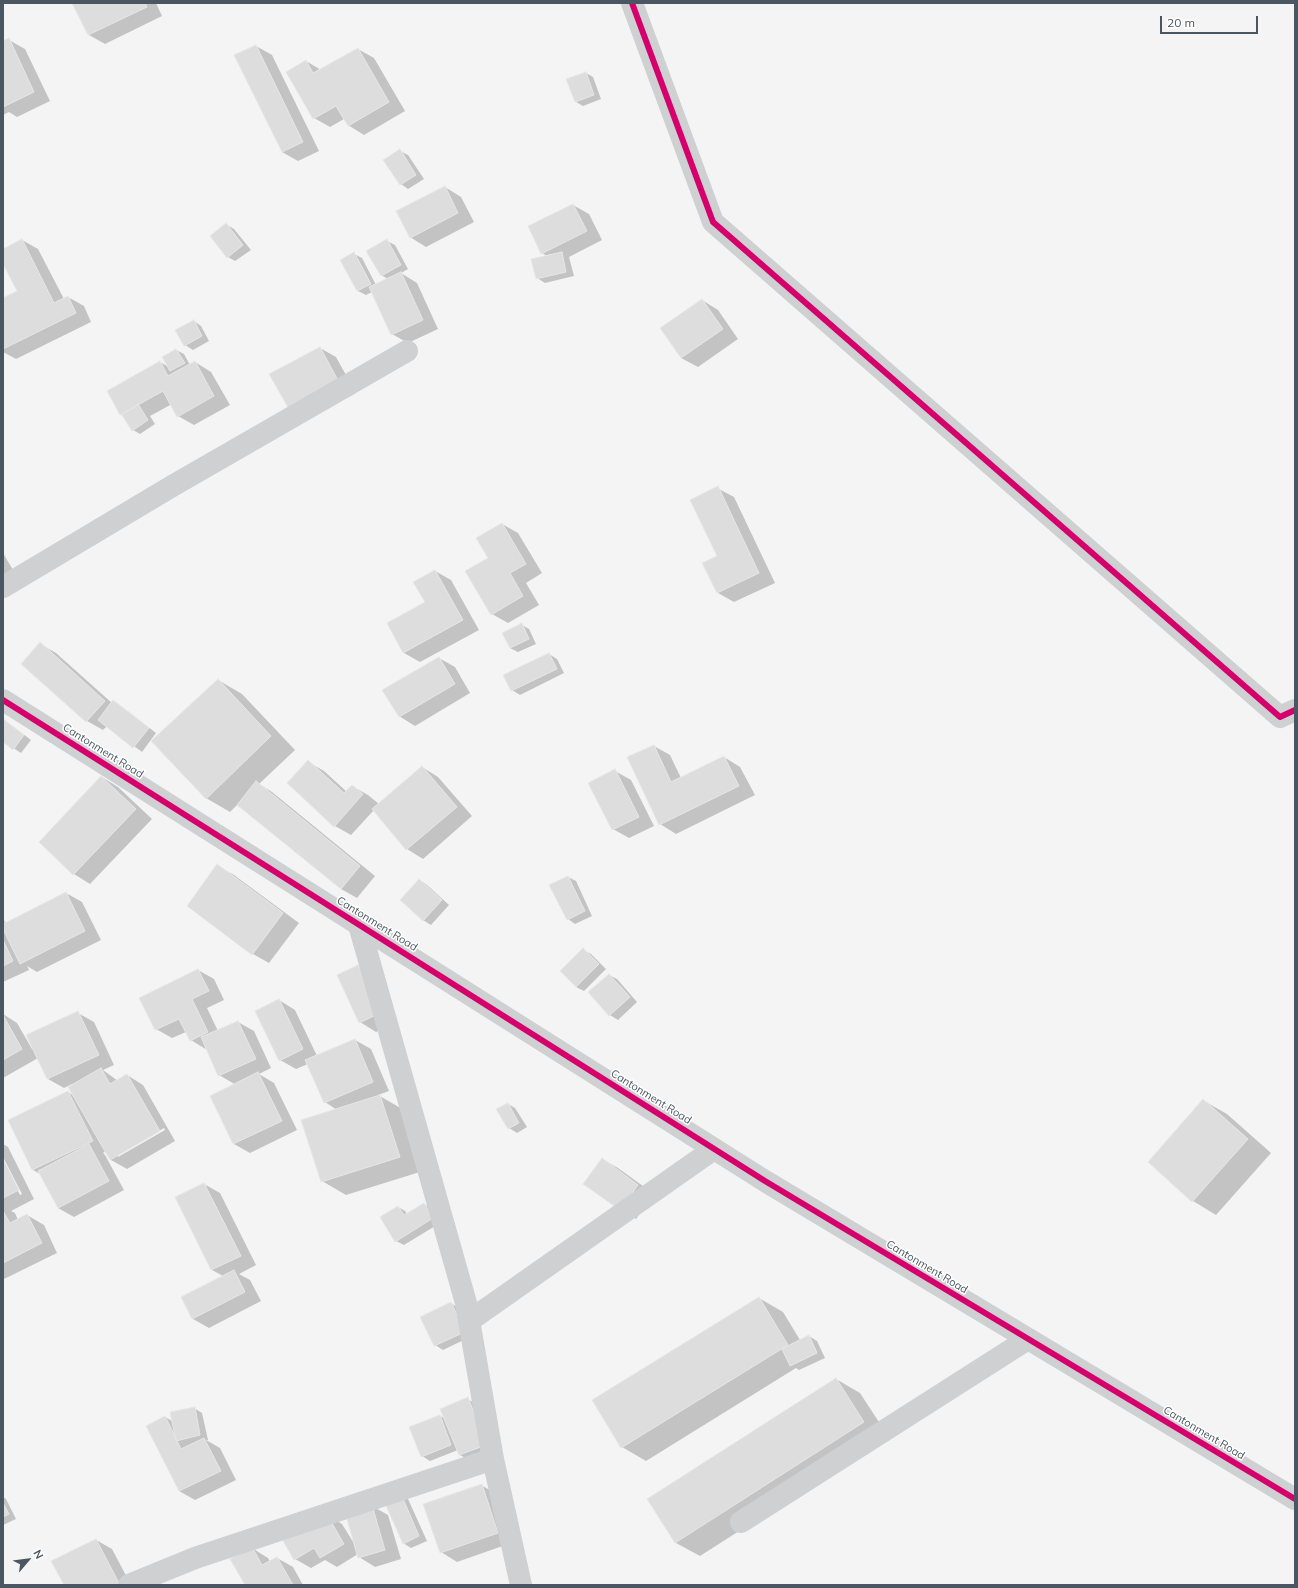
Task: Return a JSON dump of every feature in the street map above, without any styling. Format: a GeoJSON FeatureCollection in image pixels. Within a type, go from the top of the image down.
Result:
{"type":"FeatureCollection","features":[{"type":"Feature","properties":{"kind":"street"},"geometry":{"type":"LineString","coordinates":[[632,3],[713,222],[1280,717],[1295,710]]}},
{"type":"Feature","properties":{"kind":"street"},"geometry":{"type":"LineString","coordinates":[[3,587],[174,485],[407,351]]}},
{"type":"Feature","properties":{"kind":"street","name":"Cantonment Road"},"geometry":{"type":"LineString","coordinates":[[3,700],[771,1185],[1295,1499]]}},
{"type":"Feature","properties":{"kind":"street"},"geometry":{"type":"LineString","coordinates":[[359,925],[464,1296],[493,1459],[521,1585]]}},
{"type":"Feature","properties":{"kind":"street"},"geometry":{"type":"LineString","coordinates":[[469,1322],[714,1149]]}},
{"type":"Feature","properties":{"kind":"street"},"geometry":{"type":"LineString","coordinates":[[741,1522],[1028,1339]]}},
{"type":"Feature","properties":{"kind":"street"},"geometry":{"type":"LineString","coordinates":[[128,1585],[216,1551],[493,1459]]}},
{"type":"Feature","properties":{"kind":"building"},"geometry":{"type":"Polygon","coordinates":[[[72,3],[145,3],[147,7],[88,35],[72,3]]]}},
{"type":"Feature","properties":{"kind":"building"},"geometry":{"type":"Polygon","coordinates":[[[9,38],[34,92],[3,107],[3,41],[9,38]]]}},
{"type":"Feature","properties":{"kind":"building"},"geometry":{"type":"Polygon","coordinates":[[[256,45],[303,142],[282,152],[234,55],[256,45]]]}},
{"type":"Feature","properties":{"kind":"building"},"geometry":{"type":"Polygon","coordinates":[[[358,48],[389,102],[348,126],[336,106],[313,119],[286,72],[306,60],[313,73],[358,48]]]}},
{"type":"Feature","properties":{"kind":"building"},"geometry":{"type":"Polygon","coordinates":[[[586,72],[594,95],[575,102],[566,79],[586,72]]]}},
{"type":"Feature","properties":{"kind":"building"},"geometry":{"type":"Polygon","coordinates":[[[400,149],[416,175],[400,185],[383,160],[400,149]]]}},
{"type":"Feature","properties":{"kind":"building"},"geometry":{"type":"Polygon","coordinates":[[[445,186],[458,213],[410,238],[396,211],[445,186]]]}},
{"type":"Feature","properties":{"kind":"building"},"geometry":{"type":"Polygon","coordinates":[[[573,204],[587,231],[541,254],[528,226],[573,204]]]}},
{"type":"Feature","properties":{"kind":"building"},"geometry":{"type":"Polygon","coordinates":[[[226,223],[243,245],[227,258],[210,236],[226,223]]]}},
{"type":"Feature","properties":{"kind":"building"},"geometry":{"type":"Polygon","coordinates":[[[22,239],[54,303],[68,296],[76,313],[3,349],[3,298],[17,291],[3,264],[3,249],[22,239]]]}},
{"type":"Feature","properties":{"kind":"building"},"geometry":{"type":"Polygon","coordinates":[[[387,239],[401,265],[381,276],[366,251],[387,239]]]}},
{"type":"Feature","properties":{"kind":"building"},"geometry":{"type":"Polygon","coordinates":[[[354,252],[371,284],[357,291],[340,260],[354,252]]]}},
{"type":"Feature","properties":{"kind":"building"},"geometry":{"type":"Polygon","coordinates":[[[562,252],[566,272],[536,279],[531,259],[562,252]]]}},
{"type":"Feature","properties":{"kind":"building"},"geometry":{"type":"Polygon","coordinates":[[[401,272],[423,320],[391,335],[369,287],[401,272]]]}},
{"type":"Feature","properties":{"kind":"building"},"geometry":{"type":"Polygon","coordinates":[[[702,299],[723,329],[681,358],[660,328],[702,299]]]}},
{"type":"Feature","properties":{"kind":"building"},"geometry":{"type":"Polygon","coordinates":[[[194,320],[202,336],[184,346],[175,330],[194,320]]]}},
{"type":"Feature","properties":{"kind":"building"},"geometry":{"type":"Polygon","coordinates":[[[320,347],[340,384],[290,411],[269,374],[320,347]]]}},
{"type":"Feature","properties":{"kind":"building"},"geometry":{"type":"Polygon","coordinates":[[[176,349],[185,363],[170,371],[162,357],[176,349]]]}},
{"type":"Feature","properties":{"kind":"building"},"geometry":{"type":"Polygon","coordinates":[[[160,361],[168,376],[195,361],[214,396],[177,417],[163,391],[120,415],[107,391],[160,361]]]}},
{"type":"Feature","properties":{"kind":"building"},"geometry":{"type":"Polygon","coordinates":[[[138,404],[148,420],[132,431],[122,415],[138,404]]]}},
{"type":"Feature","properties":{"kind":"building"},"geometry":{"type":"Polygon","coordinates":[[[718,486],[759,573],[717,593],[702,563],[717,556],[690,500],[718,486]]]}},
{"type":"Feature","properties":{"kind":"building"},"geometry":{"type":"Polygon","coordinates":[[[502,523],[526,564],[510,573],[523,596],[491,615],[465,571],[488,558],[476,538],[502,523]]]}},
{"type":"Feature","properties":{"kind":"building"},"geometry":{"type":"Polygon","coordinates":[[[435,570],[463,620],[403,653],[387,623],[425,602],[413,582],[435,570]]]}},
{"type":"Feature","properties":{"kind":"building"},"geometry":{"type":"Polygon","coordinates":[[[522,623],[529,639],[510,648],[502,633],[522,623]]]}},
{"type":"Feature","properties":{"kind":"building"},"geometry":{"type":"Polygon","coordinates":[[[40,642],[105,701],[86,722],[21,664],[40,642]]]}},
{"type":"Feature","properties":{"kind":"building"},"geometry":{"type":"Polygon","coordinates":[[[549,653],[557,669],[511,691],[503,675],[549,653]]]}},
{"type":"Feature","properties":{"kind":"building"},"geometry":{"type":"Polygon","coordinates":[[[439,657],[455,684],[399,717],[382,690],[439,657]]]}},
{"type":"Feature","properties":{"kind":"building"},"geometry":{"type":"Polygon","coordinates":[[[218,679],[271,736],[206,799],[151,741],[218,679]]]}},
{"type":"Feature","properties":{"kind":"building"},"geometry":{"type":"Polygon","coordinates":[[[113,700],[149,728],[133,748],[98,720],[113,700]]]}},
{"type":"Feature","properties":{"kind":"building"},"geometry":{"type":"Polygon","coordinates":[[[3,719],[24,735],[13,750],[3,742],[3,719]]]}},
{"type":"Feature","properties":{"kind":"building"},"geometry":{"type":"Polygon","coordinates":[[[654,745],[671,782],[724,756],[739,786],[659,825],[627,757],[654,745]]]}},
{"type":"Feature","properties":{"kind":"building"},"geometry":{"type":"Polygon","coordinates":[[[308,760],[344,793],[352,785],[363,794],[334,827],[287,783],[308,760]]]}},
{"type":"Feature","properties":{"kind":"building"},"geometry":{"type":"Polygon","coordinates":[[[422,766],[457,807],[406,850],[372,809],[422,766]]]}},
{"type":"Feature","properties":{"kind":"building"},"geometry":{"type":"Polygon","coordinates":[[[615,769],[639,817],[612,830],[588,783],[615,769]]]}},
{"type":"Feature","properties":{"kind":"building"},"geometry":{"type":"Polygon","coordinates":[[[101,776],[136,809],[73,875],[39,842],[101,776]]]}},
{"type":"Feature","properties":{"kind":"building"},"geometry":{"type":"Polygon","coordinates":[[[256,781],[360,866],[341,889],[237,805],[256,781]]]}},
{"type":"Feature","properties":{"kind":"building"},"geometry":{"type":"Polygon","coordinates":[[[217,864],[283,913],[252,955],[187,906],[217,864]]]}},
{"type":"Feature","properties":{"kind":"building"},"geometry":{"type":"Polygon","coordinates":[[[568,876],[585,911],[567,920],[549,885],[568,876]]]}},
{"type":"Feature","properties":{"kind":"building"},"geometry":{"type":"Polygon","coordinates":[[[419,879],[442,900],[423,921],[400,900],[419,879]]]}},
{"type":"Feature","properties":{"kind":"building"},"geometry":{"type":"Polygon","coordinates":[[[66,892],[85,931],[20,964],[3,929],[3,924],[66,892]]]}},
{"type":"Feature","properties":{"kind":"building"},"geometry":{"type":"Polygon","coordinates":[[[3,940],[13,961],[3,966],[3,940]]]}},
{"type":"Feature","properties":{"kind":"building"},"geometry":{"type":"Polygon","coordinates":[[[583,948],[599,964],[576,987],[560,971],[583,948]]]}},
{"type":"Feature","properties":{"kind":"building"},"geometry":{"type":"Polygon","coordinates":[[[358,965],[380,1013],[359,1023],[337,975],[358,965]]]}},
{"type":"Feature","properties":{"kind":"building"},"geometry":{"type":"Polygon","coordinates":[[[198,969],[209,991],[192,999],[208,1032],[190,1041],[179,1019],[155,1030],[139,998],[198,969]]]}},
{"type":"Feature","properties":{"kind":"building"},"geometry":{"type":"Polygon","coordinates":[[[609,974],[630,997],[609,1016],[588,992],[609,974]]]}},
{"type":"Feature","properties":{"kind":"building"},"geometry":{"type":"Polygon","coordinates":[[[279,999],[303,1049],[279,1061],[255,1011],[279,999]]]}},
{"type":"Feature","properties":{"kind":"building"},"geometry":{"type":"Polygon","coordinates":[[[78,1011],[99,1055],[47,1079],[26,1035],[78,1011]]]}},
{"type":"Feature","properties":{"kind":"building"},"geometry":{"type":"Polygon","coordinates":[[[3,1015],[22,1049],[3,1060],[3,1015]]]}},
{"type":"Feature","properties":{"kind":"building"},"geometry":{"type":"Polygon","coordinates":[[[238,1021],[256,1059],[218,1076],[201,1037],[238,1021]]]}},
{"type":"Feature","properties":{"kind":"building"},"geometry":{"type":"Polygon","coordinates":[[[355,1039],[373,1082],[324,1103],[305,1060],[355,1039]]]}},
{"type":"Feature","properties":{"kind":"building"},"geometry":{"type":"Polygon","coordinates":[[[101,1068],[110,1084],[127,1074],[160,1131],[110,1160],[68,1087],[101,1068]]]}},
{"type":"Feature","properties":{"kind":"building"},"geometry":{"type":"Polygon","coordinates":[[[258,1072],[282,1121],[233,1144],[210,1096],[258,1072]]]}},
{"type":"Feature","properties":{"kind":"building"},"geometry":{"type":"Polygon","coordinates":[[[68,1091],[93,1141],[32,1170],[8,1120],[68,1091]]]}},
{"type":"Feature","properties":{"kind":"building"},"geometry":{"type":"Polygon","coordinates":[[[380,1095],[400,1157],[321,1182],[301,1120],[380,1095]]]}},
{"type":"Feature","properties":{"kind":"building"},"geometry":{"type":"Polygon","coordinates":[[[1203,1099],[1248,1139],[1192,1202],[1148,1162],[1203,1099]]]}},
{"type":"Feature","properties":{"kind":"building"},"geometry":{"type":"Polygon","coordinates":[[[508,1103],[519,1123],[508,1129],[496,1109],[508,1103]]]}},
{"type":"Feature","properties":{"kind":"building"},"geometry":{"type":"Polygon","coordinates":[[[89,1144],[109,1181],[58,1208],[38,1171],[89,1144]]]}},
{"type":"Feature","properties":{"kind":"building"},"geometry":{"type":"Polygon","coordinates":[[[602,1158],[638,1185],[620,1210],[583,1184],[602,1158]]]}},
{"type":"Feature","properties":{"kind":"building"},"geometry":{"type":"Polygon","coordinates":[[[3,1159],[19,1190],[3,1198],[3,1159]]]}},
{"type":"Feature","properties":{"kind":"building"},"geometry":{"type":"Polygon","coordinates":[[[204,1183],[241,1256],[211,1270],[175,1197],[204,1183]]]}},
{"type":"Feature","properties":{"kind":"building"},"geometry":{"type":"Polygon","coordinates":[[[424,1203],[433,1218],[395,1242],[380,1217],[398,1206],[404,1215],[424,1203]]]}},
{"type":"Feature","properties":{"kind":"building"},"geometry":{"type":"Polygon","coordinates":[[[3,1211],[10,1223],[27,1214],[42,1243],[3,1263],[3,1211]]]}},
{"type":"Feature","properties":{"kind":"building"},"geometry":{"type":"Polygon","coordinates":[[[234,1270],[245,1292],[192,1319],[181,1297],[234,1270]]]}},
{"type":"Feature","properties":{"kind":"building"},"geometry":{"type":"Polygon","coordinates":[[[759,1297],[788,1345],[621,1448],[592,1400],[759,1297]]]}},
{"type":"Feature","properties":{"kind":"building"},"geometry":{"type":"Polygon","coordinates":[[[451,1302],[465,1332],[434,1346],[420,1317],[451,1302]]]}},
{"type":"Feature","properties":{"kind":"building"},"geometry":{"type":"Polygon","coordinates":[[[809,1335],[817,1353],[790,1366],[782,1349],[809,1335]]]}},
{"type":"Feature","properties":{"kind":"building"},"geometry":{"type":"Polygon","coordinates":[[[836,1378],[864,1422],[675,1543],[647,1499],[836,1378]]]}},
{"type":"Feature","properties":{"kind":"building"},"geometry":{"type":"Polygon","coordinates":[[[468,1397],[486,1445],[459,1455],[440,1409],[468,1397]]]}},
{"type":"Feature","properties":{"kind":"building"},"geometry":{"type":"Polygon","coordinates":[[[195,1407],[200,1435],[176,1441],[170,1412],[195,1407]]]}},
{"type":"Feature","properties":{"kind":"building"},"geometry":{"type":"Polygon","coordinates":[[[440,1415],[451,1445],[421,1457],[409,1427],[440,1415]]]}},
{"type":"Feature","properties":{"kind":"building"},"geometry":{"type":"Polygon","coordinates":[[[165,1416],[181,1449],[204,1438],[221,1471],[179,1491],[146,1426],[165,1416]]]}},
{"type":"Feature","properties":{"kind":"building"},"geometry":{"type":"Polygon","coordinates":[[[482,1484],[498,1533],[440,1553],[423,1504],[482,1484]]]}},
{"type":"Feature","properties":{"kind":"building"},"geometry":{"type":"Polygon","coordinates":[[[401,1494],[419,1536],[403,1544],[384,1501],[401,1494]]]}},
{"type":"Feature","properties":{"kind":"building"},"geometry":{"type":"Polygon","coordinates":[[[3,1503],[9,1514],[3,1517],[3,1503]]]}},
{"type":"Feature","properties":{"kind":"building"},"geometry":{"type":"Polygon","coordinates":[[[372,1505],[385,1550],[358,1558],[345,1512],[372,1505]]]}},
{"type":"Feature","properties":{"kind":"building"},"geometry":{"type":"Polygon","coordinates":[[[326,1513],[344,1544],[320,1558],[314,1548],[294,1560],[282,1539],[326,1513]]]}},
{"type":"Feature","properties":{"kind":"building"},"geometry":{"type":"Polygon","coordinates":[[[96,1539],[120,1585],[64,1585],[51,1561],[96,1539]]]}},
{"type":"Feature","properties":{"kind":"building"},"geometry":{"type":"Polygon","coordinates":[[[252,1547],[262,1565],[277,1557],[293,1585],[245,1585],[230,1559],[252,1547]]]}},
{"type":"Feature","properties":{"kind":"cycle path"},"geometry":{"type":"LineString","coordinates":[[632,3],[713,222],[1280,717],[1295,710]]}},
{"type":"Feature","properties":{"kind":"cycle path"},"geometry":{"type":"LineString","coordinates":[[3,700],[765,1181],[1295,1499]]}}]}
